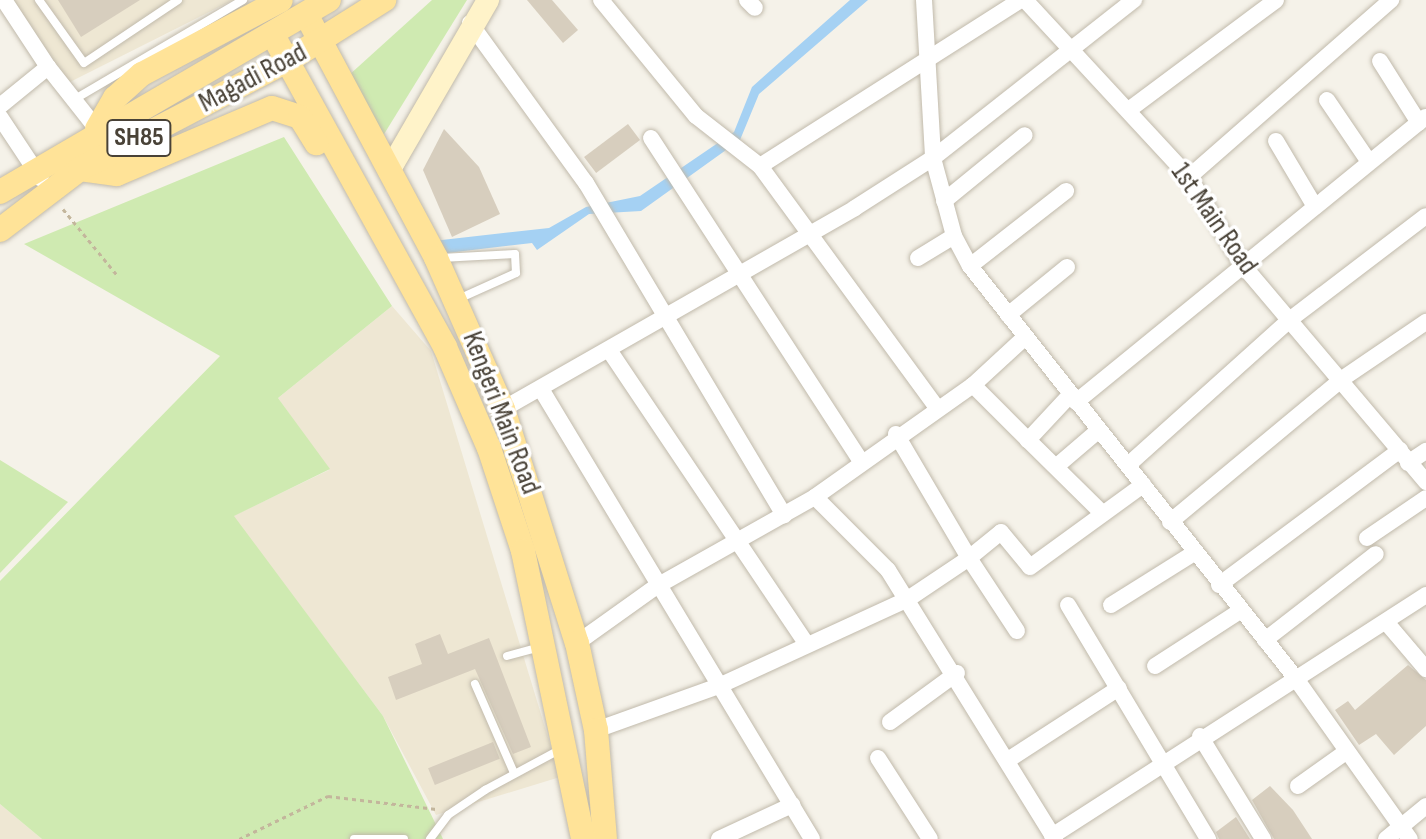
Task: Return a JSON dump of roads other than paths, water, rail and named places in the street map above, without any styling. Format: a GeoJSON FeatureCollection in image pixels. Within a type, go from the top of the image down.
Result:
{"type":"FeatureCollection","features":[{"type":"Feature","properties":{"kind":"main road"},"geometry":{"type":"LineString","coordinates":[[97,129],[115,98],[142,74],[281,0]]}},
{"type":"Feature","properties":{"kind":"main road","name":"Magadi Road"},"geometry":{"type":"LineString","coordinates":[[0,192],[97,129],[274,37],[308,18],[329,0]]}},
{"type":"Feature","properties":{"kind":"main road","name":"Magadi Road"},"geometry":{"type":"LineString","coordinates":[[0,230],[80,169],[287,61],[384,0]]}},
{"type":"Feature","properties":{"kind":"main road","name":"Kengeri Main Road"},"geometry":{"type":"LineString","coordinates":[[308,18],[436,258],[503,409],[577,643],[596,730],[605,839]]}},
{"type":"Feature","properties":{"kind":"main road","name":"Kengeri Main Road"},"geometry":{"type":"LineString","coordinates":[[274,37],[445,347],[489,448],[545,645],[568,747],[583,839]]}},
{"type":"Feature","properties":{"kind":"main road"},"geometry":{"type":"LineString","coordinates":[[80,169],[117,174],[284,108],[307,125],[351,211],[379,231]]}},
{"type":"Feature","properties":{"kind":"street"},"geometry":{"type":"LineString","coordinates":[[4,0],[48,67],[97,129]]}},
{"type":"Feature","properties":{"kind":"street"},"geometry":{"type":"LineString","coordinates":[[389,171],[470,23],[488,0]]}},
{"type":"Feature","properties":{"kind":"street"},"geometry":{"type":"LineString","coordinates":[[601,0],[696,116],[760,166],[812,231],[938,409]]}},
{"type":"Feature","properties":{"kind":"street"},"geometry":{"type":"LineString","coordinates":[[924,0],[933,158],[954,236],[970,266],[1023,339],[1128,465],[1219,585],[1294,676],[1405,833]]}},
{"type":"Feature","properties":{"kind":"street"},"geometry":{"type":"LineString","coordinates":[[760,166],[1023,0]]}},
{"type":"Feature","properties":{"kind":"street","name":"1st Main Road"},"geometry":{"type":"LineString","coordinates":[[1023,0],[1076,49],[1189,177],[1241,263],[1292,318],[1426,482]]}},
{"type":"Feature","properties":{"kind":"street"},"geometry":{"type":"LineString","coordinates":[[503,409],[667,319],[933,158],[1076,49],[1134,0]]}},
{"type":"Feature","properties":{"kind":"street"},"geometry":{"type":"LineString","coordinates":[[1130,109],[1276,0]]}},
{"type":"Feature","properties":{"kind":"street"},"geometry":{"type":"LineString","coordinates":[[1189,177],[1391,0]]}},
{"type":"Feature","properties":{"kind":"street"},"geometry":{"type":"LineString","coordinates":[[470,23],[586,183],[784,515]]}},
{"type":"Feature","properties":{"kind":"street"},"geometry":{"type":"LineString","coordinates":[[1028,440],[1073,398],[1423,120],[1380,61]]}},
{"type":"Feature","properties":{"kind":"street"},"geometry":{"type":"LineString","coordinates":[[0,106],[48,67]]}},
{"type":"Feature","properties":{"kind":"street"},"geometry":{"type":"LineString","coordinates":[[1327,100],[1369,162]]}},
{"type":"Feature","properties":{"kind":"street"},"geometry":{"type":"LineString","coordinates":[[0,117],[50,194]]}},
{"type":"Feature","properties":{"kind":"street"},"geometry":{"type":"LineString","coordinates":[[944,201],[1025,135]]}},
{"type":"Feature","properties":{"kind":"street"},"geometry":{"type":"LineString","coordinates":[[651,138],[861,461]]}},
{"type":"Feature","properties":{"kind":"street"},"geometry":{"type":"LineString","coordinates":[[1276,141],[1314,205]]}},
{"type":"Feature","properties":{"kind":"street"},"geometry":{"type":"LineString","coordinates":[[970,266],[1066,191]]}},
{"type":"Feature","properties":{"kind":"street"},"geometry":{"type":"LineString","coordinates":[[1128,465],[1292,318],[1426,216]]}},
{"type":"Feature","properties":{"kind":"street"},"geometry":{"type":"LineString","coordinates":[[918,258],[954,236]]}},
{"type":"Feature","properties":{"kind":"street"},"geometry":{"type":"LineString","coordinates":[[1008,315],[1067,267]]}},
{"type":"Feature","properties":{"kind":"street"},"geometry":{"type":"LineString","coordinates":[[1170,522],[1342,379],[1426,322]]}},
{"type":"Feature","properties":{"kind":"street"},"geometry":{"type":"LineString","coordinates":[[577,643],[657,586],[815,497],[896,434],[973,385],[1023,339]]}},
{"type":"Feature","properties":{"kind":"street"},"geometry":{"type":"LineString","coordinates":[[609,350],[735,543],[807,645]]}},
{"type":"Feature","properties":{"kind":"street"},"geometry":{"type":"LineString","coordinates":[[973,385],[1058,465],[1102,513]]}},
{"type":"Feature","properties":{"kind":"street"},"geometry":{"type":"LineString","coordinates":[[541,389],[812,839]]}},
{"type":"Feature","properties":{"kind":"street"},"geometry":{"type":"LineString","coordinates":[[1058,465],[1099,430]]}},
{"type":"Feature","properties":{"kind":"street"},"geometry":{"type":"LineString","coordinates":[[896,434],[969,558],[1017,631]]}},
{"type":"Feature","properties":{"kind":"street"},"geometry":{"type":"LineString","coordinates":[[1219,585],[1404,456],[1426,451]]}},
{"type":"Feature","properties":{"kind":"street"},"geometry":{"type":"LineString","coordinates":[[596,730],[719,686],[908,599],[1001,532],[1030,567],[1143,485]]}},
{"type":"Feature","properties":{"kind":"street"},"geometry":{"type":"LineString","coordinates":[[815,497],[908,599],[957,673],[1053,837],[1161,761],[1426,595]]}},
{"type":"Feature","properties":{"kind":"street"},"geometry":{"type":"LineString","coordinates":[[1367,538],[1426,498]]}},
{"type":"Feature","properties":{"kind":"street"},"geometry":{"type":"LineString","coordinates":[[1111,605],[1194,553]]}},
{"type":"Feature","properties":{"kind":"street"},"geometry":{"type":"LineString","coordinates":[[1265,640],[1376,554]]}},
{"type":"Feature","properties":{"kind":"street"},"geometry":{"type":"LineString","coordinates":[[1068,605],[1208,839]]}},
{"type":"Feature","properties":{"kind":"street"},"geometry":{"type":"LineString","coordinates":[[1155,666],[1240,611]]}},
{"type":"Feature","properties":{"kind":"street"},"geometry":{"type":"LineString","coordinates":[[1386,622],[1426,669]]}},
{"type":"Feature","properties":{"kind":"street"},"geometry":{"type":"LineString","coordinates":[[890,722],[957,673]]}},
{"type":"Feature","properties":{"kind":"street"},"geometry":{"type":"LineString","coordinates":[[1008,760],[1119,688]]}},
{"type":"Feature","properties":{"kind":"street"},"geometry":{"type":"LineString","coordinates":[[1200,736],[1263,839]]}},
{"type":"Feature","properties":{"kind":"street"},"geometry":{"type":"LineString","coordinates":[[1298,786],[1347,751]]}},
{"type":"Feature","properties":{"kind":"street"},"geometry":{"type":"LineString","coordinates":[[878,758],[930,839]]}},
{"type":"Feature","properties":{"kind":"street"},"geometry":{"type":"LineString","coordinates":[[719,839],[792,805]]}},
{"type":"Feature","properties":{"kind":"street"},"geometry":{"type":"LineString","coordinates":[[1386,839],[1405,833],[1426,806]]}},
{"type":"Feature","properties":{"kind":"lane"},"geometry":{"type":"LineString","coordinates":[[39,0],[84,63],[178,0]]}},
{"type":"Feature","properties":{"kind":"lane"},"geometry":{"type":"LineString","coordinates":[[75,99],[243,0]]}},
{"type":"Feature","properties":{"kind":"lane"},"geometry":{"type":"LineString","coordinates":[[436,258],[515,254],[516,273],[456,300]]}},
{"type":"Feature","properties":{"kind":"lane"},"geometry":{"type":"LineString","coordinates":[[507,656],[545,645]]}},
{"type":"Feature","properties":{"kind":"lane"},"geometry":{"type":"LineString","coordinates":[[475,684],[514,773]]}},
{"type":"Feature","properties":{"kind":"lane"},"geometry":{"type":"LineString","coordinates":[[430,839],[448,815],[514,773],[568,747]]}},
{"type":"Feature","properties":{"kind":"lane"},"geometry":{"type":"LineString","coordinates":[[354,839],[404,839]]}},
{"type":"Feature","properties":{"kind":"water"},"geometry":{"type":"Polygon","coordinates":[[[850,0],[868,0],[759,94],[740,140],[641,211],[589,214],[537,250],[532,243],[439,254],[433,241],[549,228],[586,207],[640,196],[734,132],[752,87],[850,0]]]}}]}
